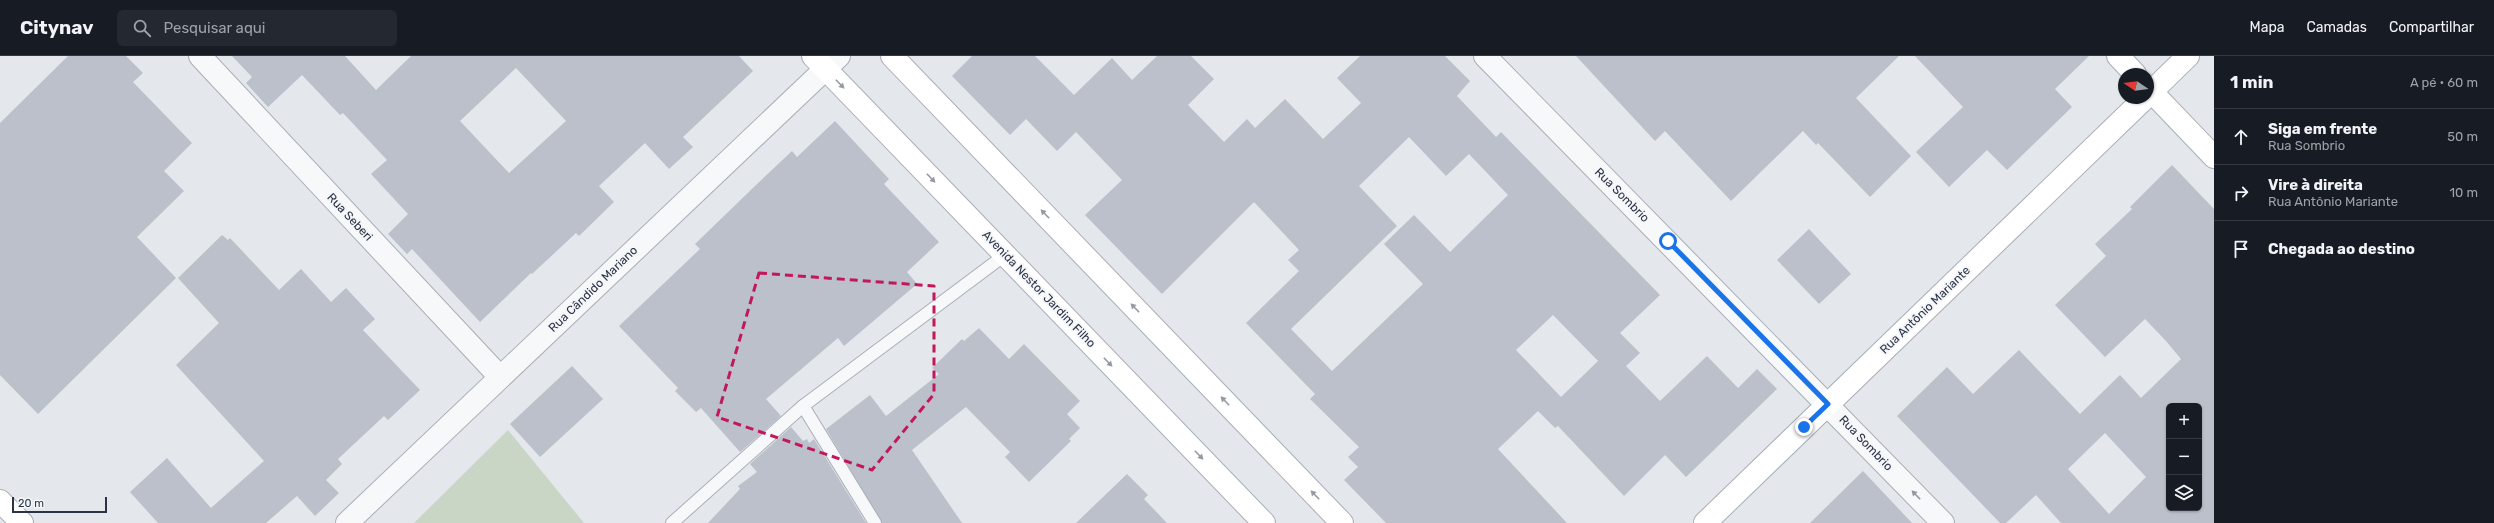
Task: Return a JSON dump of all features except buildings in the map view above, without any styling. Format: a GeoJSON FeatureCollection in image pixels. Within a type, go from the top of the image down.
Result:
{"type":"FeatureCollection","features":[{"type":"Feature","properties":{"kind":"main road"},"geometry":{"type":"LineString","coordinates":[[892,56],[1342,523]]}},
{"type":"Feature","properties":{"kind":"main road"},"geometry":{"type":"LineString","coordinates":[[2118,56],[2129,68]]}},
{"type":"Feature","properties":{"kind":"main road","name":"Rua Antônio Mariante"},"geometry":{"type":"LineString","coordinates":[[2154,87],[2188,56]]}},
{"type":"Feature","properties":{"kind":"main road","name":"Avenida Nestor Jardim Filho"},"geometry":{"type":"LineString","coordinates":[[826,60],[1005,255],[1264,523]]}},
{"type":"Feature","properties":{"kind":"main road"},"geometry":{"type":"LineString","coordinates":[[2154,99],[2214,156]]}},
{"type":"Feature","properties":{"kind":"main road","name":"Rua Antônio Mariante"},"geometry":{"type":"LineString","coordinates":[[1705,523],[2137,104]]}},
{"type":"Feature","properties":{"kind":"main road"},"geometry":{"type":"LineString","coordinates":[[0,501],[22,523]]}},
{"type":"Feature","properties":{"kind":"street","name":"Rua Seberi"},"geometry":{"type":"LineString","coordinates":[[200,56],[500,377]]}},
{"type":"Feature","properties":{"kind":"street","name":"Rua Sombrio"},"geometry":{"type":"LineString","coordinates":[[1485,56],[1828,404],[1943,523]]}},
{"type":"Feature","properties":{"kind":"street","name":"Rua Cândido Mariano"},"geometry":{"type":"LineString","coordinates":[[347,523],[500,377],[826,60]]}},
{"type":"Feature","properties":{"kind":"lane"},"geometry":{"type":"LineString","coordinates":[[672,523],[803,406],[1005,255]]}},
{"type":"Feature","properties":{"kind":"lane"},"geometry":{"type":"LineString","coordinates":[[803,406],[875,523]]}},
{"type":"Feature","properties":{"kind":"highlighted area"},"geometry":{"type":"Polygon","coordinates":[[[759,273],[934,286],[934,394],[872,470],[717,417],[759,273]]]}},
{"type":"Feature","properties":{"kind":"green space"},"geometry":{"type":"Polygon","coordinates":[[[508,430],[584,523],[414,523],[508,430]]]}},
{"type":"Feature","properties":{"kind":"route"},"geometry":{"type":"LineString","coordinates":[[1668,241],[1828,404],[1804,427]]}}]}
